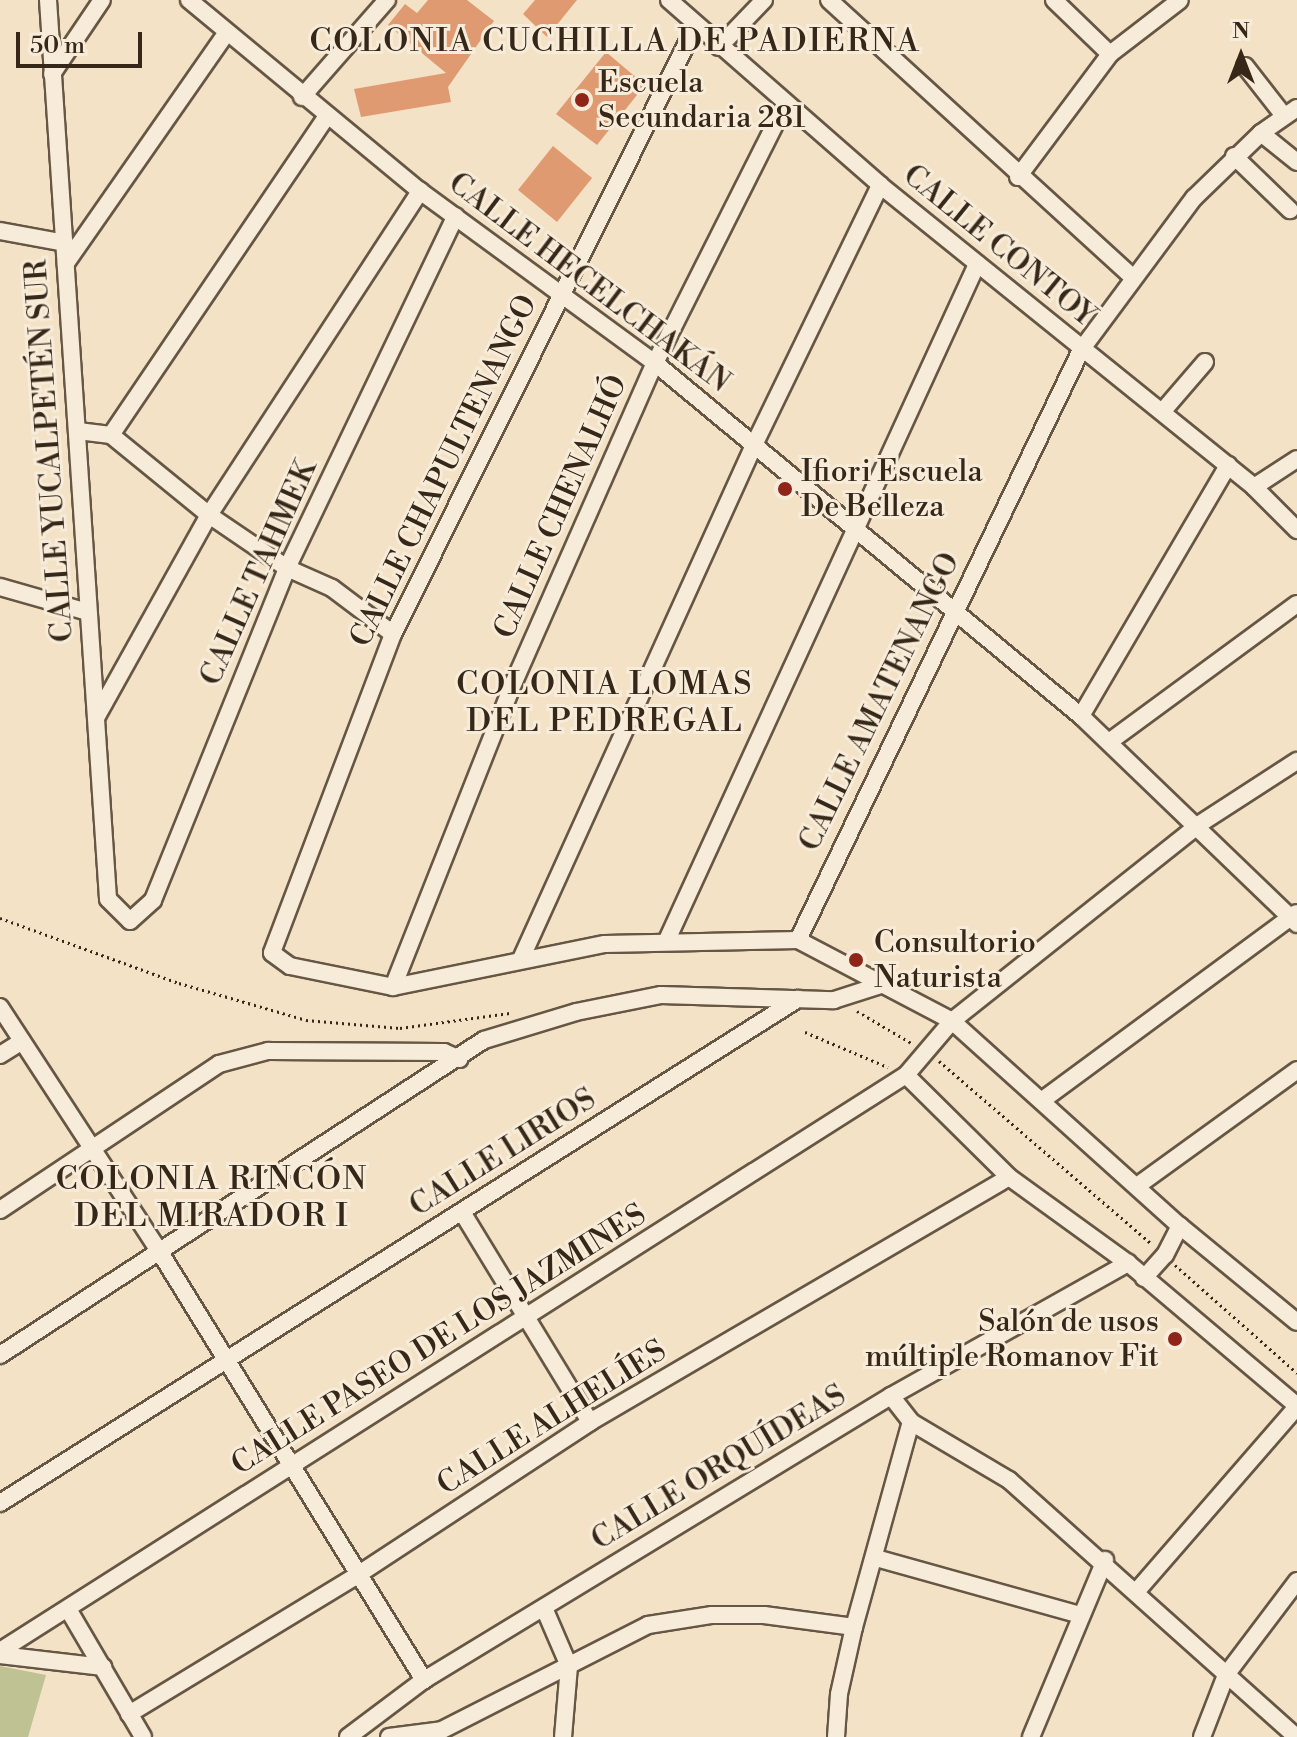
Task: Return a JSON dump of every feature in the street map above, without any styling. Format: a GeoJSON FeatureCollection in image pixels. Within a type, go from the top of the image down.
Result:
{"type":"FeatureCollection","features":[{"type":"Feature","properties":{"kind":"street","name":"CALLE YUCALPETÉN SUR"},"geometry":{"type":"LineString","coordinates":[[48,0],[108,899]]}},
{"type":"Feature","properties":{"kind":"street"},"geometry":{"type":"LineString","coordinates":[[52,74],[102,0]]}},
{"type":"Feature","properties":{"kind":"street","name":"CALLE HECELCHAKÁN"},"geometry":{"type":"LineString","coordinates":[[190,0],[226,34],[420,191],[655,363],[1081,716],[1295,917]]}},
{"type":"Feature","properties":{"kind":"street"},"geometry":{"type":"LineString","coordinates":[[302,97],[387,0]]}},
{"type":"Feature","properties":{"kind":"street","name":"CALLE CONTOY"},"geometry":{"type":"LineString","coordinates":[[669,0],[880,185],[1081,350],[1228,465],[1297,530]]}},
{"type":"Feature","properties":{"kind":"street"},"geometry":{"type":"LineString","coordinates":[[719,47],[764,0]]}},
{"type":"Feature","properties":{"kind":"street"},"geometry":{"type":"LineString","coordinates":[[829,0],[1018,177],[1132,277]]}},
{"type":"Feature","properties":{"kind":"street"},"geometry":{"type":"LineString","coordinates":[[1054,0],[1110,54]]}},
{"type":"Feature","properties":{"kind":"street"},"geometry":{"type":"LineString","coordinates":[[1018,177],[1110,54],[1180,0]]}},
{"type":"Feature","properties":{"kind":"street","name":"CALLE CHAPULTENANGO"},"geometry":{"type":"LineString","coordinates":[[393,987],[290,966],[272,953],[393,634],[696,25]]}},
{"type":"Feature","properties":{"kind":"street"},"geometry":{"type":"LineString","coordinates":[[66,263],[226,34]]}},
{"type":"Feature","properties":{"kind":"street"},"geometry":{"type":"LineString","coordinates":[[1245,66],[1291,112]]}},
{"type":"Feature","properties":{"kind":"street","name":"CALLE CHENALHÓ"},"geometry":{"type":"LineString","coordinates":[[393,987],[514,682],[655,363],[785,104]]}},
{"type":"Feature","properties":{"kind":"street","name":"CALLE AMATENANGO"},"geometry":{"type":"LineString","coordinates":[[798,940],[1081,350],[1132,277],[1234,156],[1291,112]]}},
{"type":"Feature","properties":{"kind":"street"},"geometry":{"type":"LineString","coordinates":[[111,435],[326,117]]}},
{"type":"Feature","properties":{"kind":"street"},"geometry":{"type":"LineString","coordinates":[[1261,133],[1297,162]]}},
{"type":"Feature","properties":{"kind":"street"},"geometry":{"type":"LineString","coordinates":[[1234,156],[1290,210]]}},
{"type":"Feature","properties":{"kind":"street"},"geometry":{"type":"LineString","coordinates":[[521,959],[754,445],[880,185]]}},
{"type":"Feature","properties":{"kind":"street"},"geometry":{"type":"LineString","coordinates":[[97,716],[209,515],[420,191]]}},
{"type":"Feature","properties":{"kind":"street","name":"CALLE TAHMEK"},"geometry":{"type":"LineString","coordinates":[[108,899],[130,921],[153,900],[287,568],[456,216]]}},
{"type":"Feature","properties":{"kind":"street"},"geometry":{"type":"LineString","coordinates":[[0,231],[65,243]]}},
{"type":"Feature","properties":{"kind":"street"},"geometry":{"type":"LineString","coordinates":[[667,940],[852,529],[977,264]]}},
{"type":"Feature","properties":{"kind":"street"},"geometry":{"type":"LineString","coordinates":[[1162,412],[1205,362]]}},
{"type":"Feature","properties":{"kind":"street"},"geometry":{"type":"LineString","coordinates":[[78,431],[111,435],[209,515],[287,568],[332,588],[393,634]]}},
{"type":"Feature","properties":{"kind":"street"},"geometry":{"type":"LineString","coordinates":[[1254,487],[1297,459]]}},
{"type":"Feature","properties":{"kind":"street"},"geometry":{"type":"LineString","coordinates":[[1081,716],[1228,465]]}},
{"type":"Feature","properties":{"kind":"street"},"geometry":{"type":"LineString","coordinates":[[0,587],[88,612]]}},
{"type":"Feature","properties":{"kind":"street"},"geometry":{"type":"LineString","coordinates":[[1109,742],[1297,604]]}},
{"type":"Feature","properties":{"kind":"street","name":"CALLE PASEO DE LOS JAZMINES"},"geometry":{"type":"LineString","coordinates":[[0,1653],[906,1075],[952,1021],[1198,825],[1297,761]]}},
{"type":"Feature","properties":{"kind":"street"},"geometry":{"type":"LineString","coordinates":[[1044,1099],[1295,917]]}},
{"type":"Feature","properties":{"kind":"street"},"geometry":{"type":"LineString","coordinates":[[393,987],[605,944],[667,940],[798,940],[952,1021],[1044,1099],[1180,1226],[1297,1322]]}},
{"type":"Feature","properties":{"kind":"street"},"geometry":{"type":"LineString","coordinates":[[0,1355],[161,1254],[460,1059],[484,1040],[576,1012],[661,995],[834,1000],[884,984]]}},
{"type":"Feature","properties":{"kind":"street","name":"CALLE LIRIOS"},"geometry":{"type":"LineString","coordinates":[[0,1503],[229,1363],[798,999]]}},
{"type":"Feature","properties":{"kind":"street"},"geometry":{"type":"LineString","coordinates":[[0,1007],[161,1254],[356,1576],[424,1680]]}},
{"type":"Feature","properties":{"kind":"street"},"geometry":{"type":"LineString","coordinates":[[0,1055],[22,1041]]}},
{"type":"Feature","properties":{"kind":"street"},"geometry":{"type":"LineString","coordinates":[[0,1210],[93,1152],[219,1064],[268,1051],[444,1052],[460,1059]]}},
{"type":"Feature","properties":{"kind":"street"},"geometry":{"type":"LineString","coordinates":[[1137,1186],[1297,1070]]}},
{"type":"Feature","properties":{"kind":"street"},"geometry":{"type":"LineString","coordinates":[[906,1075],[1009,1177],[1128,1263],[1297,1406],[1136,1592]]}},
{"type":"Feature","properties":{"kind":"street","name":"CALLE ALHELÍES"},"geometry":{"type":"LineString","coordinates":[[129,1714],[356,1576],[590,1422],[1009,1177]]}},
{"type":"Feature","properties":{"kind":"street"},"geometry":{"type":"LineString","coordinates":[[462,1212],[590,1422]]}},
{"type":"Feature","properties":{"kind":"street"},"geometry":{"type":"LineString","coordinates":[[1144,1278],[1165,1255],[1180,1226]]}},
{"type":"Feature","properties":{"kind":"street","name":"CALLE ORQUÍDEAS"},"geometry":{"type":"LineString","coordinates":[[348,1737],[424,1680],[891,1396],[1128,1263]]}},
{"type":"Feature","properties":{"kind":"street"},"geometry":{"type":"LineString","coordinates":[[891,1396],[911,1422],[1009,1480],[1105,1560],[1136,1592],[1296,1737]]}},
{"type":"Feature","properties":{"kind":"street"},"geometry":{"type":"LineString","coordinates":[[836,1737],[839,1694],[854,1627],[876,1558],[911,1422]]}},
{"type":"Feature","properties":{"kind":"street"},"geometry":{"type":"LineString","coordinates":[[876,1558],[1080,1615]]}},
{"type":"Feature","properties":{"kind":"street"},"geometry":{"type":"LineString","coordinates":[[1031,1737],[1105,1560]]}},
{"type":"Feature","properties":{"kind":"street"},"geometry":{"type":"LineString","coordinates":[[1202,1737],[1226,1675],[1297,1581]]}},
{"type":"Feature","properties":{"kind":"street"},"geometry":{"type":"LineString","coordinates":[[544,1608],[569,1666],[563,1737]]}},
{"type":"Feature","properties":{"kind":"street"},"geometry":{"type":"LineString","coordinates":[[68,1609],[143,1737]]}},
{"type":"Feature","properties":{"kind":"street"},"geometry":{"type":"LineString","coordinates":[[389,1737],[442,1730],[648,1625],[712,1615],[764,1615],[854,1627]]}},
{"type":"Feature","properties":{"kind":"street"},"geometry":{"type":"LineString","coordinates":[[0,1653],[103,1667]]}},
{"type":"Feature","properties":{"kind":"path"},"geometry":{"type":"LineString","coordinates":[[805,1032],[906,1075]]}},
{"type":"Feature","properties":{"kind":"green space"},"geometry":{"type":"Polygon","coordinates":[[[0,1666],[46,1675],[28,1737],[0,1737],[0,1666]]]}},
{"type":"Feature","properties":{"kind":"building"},"geometry":{"type":"Polygon","coordinates":[[[428,0],[467,0],[494,21],[448,87],[451,102],[361,117],[354,89],[446,73],[388,25],[405,4],[417,13],[428,0]]]}},
{"type":"Feature","properties":{"kind":"building"},"geometry":{"type":"Polygon","coordinates":[[[535,0],[577,0],[547,37],[523,14],[535,0]]]}},
{"type":"Feature","properties":{"kind":"building"},"geometry":{"type":"Polygon","coordinates":[[[606,52],[645,85],[597,145],[556,114],[606,52]]]}},
{"type":"Feature","properties":{"kind":"building"},"geometry":{"type":"Polygon","coordinates":[[[553,146],[592,178],[557,222],[518,190],[553,146]]]}},
{"type":"Feature","properties":{"kind":"place","name":"Escuela Secundaria 281"},"geometry":{"type":"Point","coordinates":[582,100]}},
{"type":"Feature","properties":{"kind":"place","name":"Ifiori Escuela De Belleza"},"geometry":{"type":"Point","coordinates":[785,489]}},
{"type":"Feature","properties":{"kind":"place","name":"Consultorio Naturista"},"geometry":{"type":"Point","coordinates":[856,960]}},
{"type":"Feature","properties":{"kind":"place","name":"Salón de usos múltiple Romanov Fit"},"geometry":{"type":"Point","coordinates":[1175,1339]}},
{"type":"Feature","properties":{"kind":"district","name":"COLONIA CUCHILLA DE PADIERNA"},"geometry":{"type":"Point","coordinates":[615,41]}},
{"type":"Feature","properties":{"kind":"district","name":"COLONIA LOMAS DEL PEDREGAL"},"geometry":{"type":"Point","coordinates":[605,704]}},
{"type":"Feature","properties":{"kind":"district","name":"COLONIA RINCÓN DEL MIRADOR I"},"geometry":{"type":"Point","coordinates":[212,1198]}}]}
